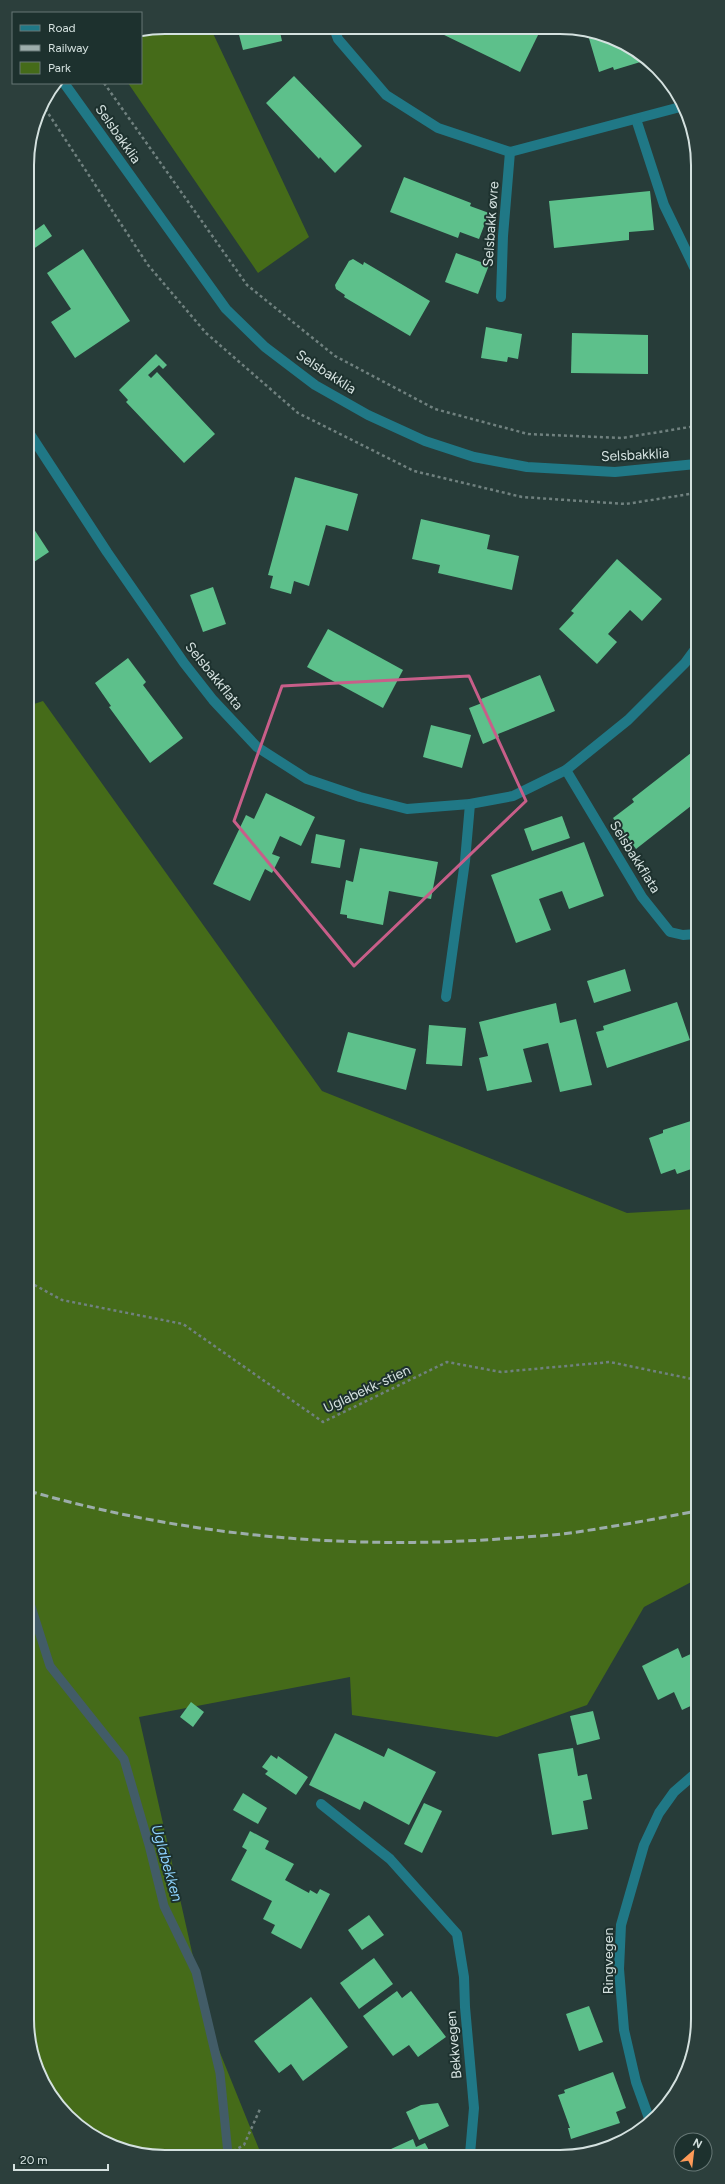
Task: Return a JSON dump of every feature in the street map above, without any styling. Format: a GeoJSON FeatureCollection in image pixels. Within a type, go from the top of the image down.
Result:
{"type":"FeatureCollection","features":[{"type":"Feature","properties":{"kind":"street"},"geometry":{"type":"LineString","coordinates":[[336,34],[338,39],[386,96],[438,128],[510,152],[677,108]]}},
{"type":"Feature","properties":{"kind":"street","name":"Selsbakklia"},"geometry":{"type":"LineString","coordinates":[[65,84],[226,310],[265,347],[315,385],[368,415],[425,441],[474,456],[527,467],[615,472],[691,464]]}},
{"type":"Feature","properties":{"kind":"street"},"geometry":{"type":"LineString","coordinates":[[636,119],[664,205],[691,261]]}},
{"type":"Feature","properties":{"kind":"street","name":"Selsbakk øvre"},"geometry":{"type":"LineString","coordinates":[[501,297],[510,152]]}},
{"type":"Feature","properties":{"kind":"street","name":"Selsbakkflata"},"geometry":{"type":"LineString","coordinates":[[34,440],[107,552],[184,664],[212,700],[258,747],[307,779],[366,798],[407,808],[470,804],[513,796],[566,770],[628,720],[691,654]]}},
{"type":"Feature","properties":{"kind":"street","name":"Selsbakkflata"},"geometry":{"type":"LineString","coordinates":[[566,770],[642,897],[670,932],[683,935],[691,934]]}},
{"type":"Feature","properties":{"kind":"street"},"geometry":{"type":"LineString","coordinates":[[446,997],[466,860],[470,804]]}},
{"type":"Feature","properties":{"kind":"street","name":"Ringvegen"},"geometry":{"type":"LineString","coordinates":[[648,2116],[636,2082],[624,2030],[619,1968],[621,1925],[644,1846],[658,1813],[674,1792],[691,1777]]}},
{"type":"Feature","properties":{"kind":"street","name":"Bekkvegen"},"geometry":{"type":"LineString","coordinates":[[321,1804],[390,1859],[457,1934],[464,1977],[465,2007],[474,2108],[470,2150]]}},
{"type":"Feature","properties":{"kind":"path"},"geometry":{"type":"LineString","coordinates":[[105,84],[247,285],[335,356],[435,409],[528,434],[622,438],[691,427]]}},
{"type":"Feature","properties":{"kind":"path","name":"Uglabekk-stien"},"geometry":{"type":"LineString","coordinates":[[34,1285],[62,1300],[183,1324],[323,1422],[447,1362],[501,1372],[610,1362],[691,1379]]}},
{"type":"Feature","properties":{"kind":"path"},"geometry":{"type":"LineString","coordinates":[[235,2150],[244,2145],[260,2109]]}},
{"type":"Feature","properties":{"kind":"highlighted area"},"geometry":{"type":"Polygon","coordinates":[[[469,676],[526,801],[354,966],[234,821],[282,686],[469,676]]]}},
{"type":"Feature","properties":{"kind":"green space"},"geometry":{"type":"Polygon","coordinates":[[[165,34],[213,34],[309,237],[258,273],[129,84],[142,84],[142,36],[165,34]]]}},
{"type":"Feature","properties":{"kind":"green space"},"geometry":{"type":"Polygon","coordinates":[[[43,701],[322,1091],[627,1213],[691,1209],[691,1582],[644,1607],[587,1705],[497,1737],[352,1715],[350,1677],[139,1717],[208,2023],[259,2150],[148,2149],[131,2146],[115,2140],[85,2123],[72,2112],[56,2092],[41,2061],[35,2036],[34,704],[43,701]]]}},
{"type":"Feature","properties":{"kind":"building"},"geometry":{"type":"Polygon","coordinates":[[[239,34],[280,34],[282,41],[243,50],[239,34]]]}},
{"type":"Feature","properties":{"kind":"building"},"geometry":{"type":"Polygon","coordinates":[[[442,34],[539,34],[520,72],[442,34]]]}},
{"type":"Feature","properties":{"kind":"building"},"geometry":{"type":"Polygon","coordinates":[[[589,38],[610,44],[641,62],[614,70],[613,67],[599,72],[589,38]]]}},
{"type":"Feature","properties":{"kind":"building"},"geometry":{"type":"Polygon","coordinates":[[[294,76],[362,146],[335,173],[320,157],[319,159],[266,103],[294,76]]]}},
{"type":"Feature","properties":{"kind":"building"},"geometry":{"type":"Polygon","coordinates":[[[404,177],[471,203],[470,206],[489,213],[479,239],[460,232],[458,238],[390,212],[404,177]]]}},
{"type":"Feature","properties":{"kind":"building"},"geometry":{"type":"Polygon","coordinates":[[[650,191],[654,230],[629,232],[629,240],[554,248],[549,201],[650,191]]]}},
{"type":"Feature","properties":{"kind":"building"},"geometry":{"type":"Polygon","coordinates":[[[44,224],[52,236],[34,249],[34,231],[44,224]]]}},
{"type":"Feature","properties":{"kind":"building"},"geometry":{"type":"Polygon","coordinates":[[[83,249],[130,321],[75,358],[51,322],[71,309],[47,273],[83,249]]]}},
{"type":"Feature","properties":{"kind":"building"},"geometry":{"type":"Polygon","coordinates":[[[456,253],[489,265],[478,294],[445,282],[456,253]]]}},
{"type":"Feature","properties":{"kind":"building"},"geometry":{"type":"Polygon","coordinates":[[[353,259],[363,265],[364,262],[430,301],[410,336],[344,297],[345,295],[336,289],[335,285],[349,261],[353,259]]]}},
{"type":"Feature","properties":{"kind":"building"},"geometry":{"type":"Polygon","coordinates":[[[486,327],[522,334],[518,359],[508,357],[507,362],[481,358],[486,327]]]}},
{"type":"Feature","properties":{"kind":"building"},"geometry":{"type":"Polygon","coordinates":[[[572,333],[648,335],[648,374],[571,373],[572,333]]]}},
{"type":"Feature","properties":{"kind":"building"},"geometry":{"type":"Polygon","coordinates":[[[156,354],[167,365],[163,369],[159,365],[148,375],[151,378],[157,372],[215,434],[184,463],[126,402],[128,400],[119,390],[156,354]]]}},
{"type":"Feature","properties":{"kind":"building"},"geometry":{"type":"Polygon","coordinates":[[[295,477],[358,494],[348,531],[326,525],[309,586],[294,581],[291,594],[270,588],[273,576],[268,575],[295,477]]]}},
{"type":"Feature","properties":{"kind":"building"},"geometry":{"type":"Polygon","coordinates":[[[421,519],[490,535],[487,549],[519,556],[512,590],[438,573],[440,565],[412,559],[421,519]]]}},
{"type":"Feature","properties":{"kind":"building"},"geometry":{"type":"Polygon","coordinates":[[[34,529],[49,552],[34,562],[34,529]]]}},
{"type":"Feature","properties":{"kind":"building"},"geometry":{"type":"Polygon","coordinates":[[[617,559],[662,599],[642,621],[630,610],[608,634],[617,642],[597,664],[559,629],[574,613],[571,611],[617,559]]]}},
{"type":"Feature","properties":{"kind":"building"},"geometry":{"type":"Polygon","coordinates":[[[213,587],[226,624],[203,632],[190,595],[213,587]]]}},
{"type":"Feature","properties":{"kind":"building"},"geometry":{"type":"Polygon","coordinates":[[[328,629],[403,670],[383,708],[307,667],[328,629]]]}},
{"type":"Feature","properties":{"kind":"building"},"geometry":{"type":"Polygon","coordinates":[[[128,658],[146,682],[143,685],[183,738],[150,763],[109,707],[111,706],[95,683],[128,658]]]}},
{"type":"Feature","properties":{"kind":"building"},"geometry":{"type":"Polygon","coordinates":[[[540,675],[555,711],[498,734],[499,737],[483,744],[469,708],[482,703],[481,699],[540,675]]]}},
{"type":"Feature","properties":{"kind":"building"},"geometry":{"type":"Polygon","coordinates":[[[431,725],[471,735],[462,768],[423,757],[431,725]]]}},
{"type":"Feature","properties":{"kind":"building"},"geometry":{"type":"Polygon","coordinates":[[[691,753],[691,806],[636,849],[613,818],[634,802],[632,799],[691,753]]]}},
{"type":"Feature","properties":{"kind":"building"},"geometry":{"type":"Polygon","coordinates":[[[266,793],[315,817],[301,846],[280,836],[272,854],[280,857],[272,873],[265,869],[250,901],[213,884],[246,815],[254,819],[266,793]]]}},
{"type":"Feature","properties":{"kind":"building"},"geometry":{"type":"Polygon","coordinates":[[[562,816],[570,838],[532,851],[524,829],[562,816]]]}},
{"type":"Feature","properties":{"kind":"building"},"geometry":{"type":"Polygon","coordinates":[[[316,834],[345,840],[340,868],[311,863],[316,834]]]}},
{"type":"Feature","properties":{"kind":"building"},"geometry":{"type":"Polygon","coordinates":[[[584,842],[604,896],[569,909],[562,891],[539,899],[551,930],[516,943],[491,875],[584,842]]]}},
{"type":"Feature","properties":{"kind":"building"},"geometry":{"type":"Polygon","coordinates":[[[360,848],[438,862],[431,899],[389,891],[383,925],[347,918],[347,915],[340,914],[346,880],[353,882],[360,848]]]}},
{"type":"Feature","properties":{"kind":"building"},"geometry":{"type":"Polygon","coordinates":[[[625,969],[631,991],[594,1003],[587,981],[625,969]]]}},
{"type":"Feature","properties":{"kind":"building"},"geometry":{"type":"Polygon","coordinates":[[[677,1002],[690,1040],[607,1068],[596,1032],[604,1030],[603,1026],[677,1002]]]}},
{"type":"Feature","properties":{"kind":"building"},"geometry":{"type":"Polygon","coordinates":[[[556,1003],[560,1023],[576,1019],[592,1085],[560,1092],[548,1043],[523,1049],[532,1082],[487,1091],[479,1058],[488,1056],[479,1022],[556,1003]]]}},
{"type":"Feature","properties":{"kind":"building"},"geometry":{"type":"Polygon","coordinates":[[[429,1025],[466,1028],[462,1066],[426,1064],[429,1025]]]}},
{"type":"Feature","properties":{"kind":"building"},"geometry":{"type":"Polygon","coordinates":[[[348,1032],[416,1049],[406,1090],[337,1072],[348,1032]]]}},
{"type":"Feature","properties":{"kind":"building"},"geometry":{"type":"Polygon","coordinates":[[[691,1121],[691,1169],[677,1174],[675,1169],[661,1174],[649,1138],[663,1133],[663,1130],[691,1121]]]}},
{"type":"Feature","properties":{"kind":"building"},"geometry":{"type":"Polygon","coordinates":[[[678,1648],[682,1658],[691,1654],[691,1706],[682,1710],[674,1692],[658,1700],[642,1666],[678,1648]]]}},
{"type":"Feature","properties":{"kind":"building"},"geometry":{"type":"Polygon","coordinates":[[[191,1702],[204,1712],[193,1727],[180,1717],[191,1702]]]}},
{"type":"Feature","properties":{"kind":"building"},"geometry":{"type":"Polygon","coordinates":[[[593,1711],[600,1739],[577,1745],[570,1716],[593,1711]]]}},
{"type":"Feature","properties":{"kind":"building"},"geometry":{"type":"Polygon","coordinates":[[[335,1733],[384,1757],[388,1748],[436,1772],[409,1825],[364,1801],[360,1810],[309,1785],[335,1733]]]}},
{"type":"Feature","properties":{"kind":"building"},"geometry":{"type":"Polygon","coordinates":[[[573,1748],[578,1776],[587,1774],[592,1799],[583,1801],[588,1829],[552,1835],[538,1754],[573,1748]]]}},
{"type":"Feature","properties":{"kind":"building"},"geometry":{"type":"Polygon","coordinates":[[[271,1755],[277,1759],[278,1756],[308,1777],[296,1795],[265,1774],[268,1771],[262,1767],[271,1755]]]}},
{"type":"Feature","properties":{"kind":"building"},"geometry":{"type":"Polygon","coordinates":[[[243,1793],[267,1808],[258,1824],[233,1810],[243,1793]]]}},
{"type":"Feature","properties":{"kind":"building"},"geometry":{"type":"Polygon","coordinates":[[[424,1803],[442,1811],[422,1853],[404,1844],[424,1803]]]}},
{"type":"Feature","properties":{"kind":"building"},"geometry":{"type":"Polygon","coordinates":[[[250,1831],[269,1841],[265,1849],[294,1864],[285,1880],[309,1893],[310,1890],[317,1894],[320,1889],[330,1894],[301,1949],[271,1933],[275,1925],[263,1919],[272,1901],[231,1880],[247,1850],[242,1847],[250,1831]]]}},
{"type":"Feature","properties":{"kind":"building"},"geometry":{"type":"Polygon","coordinates":[[[369,1915],[384,1935],[362,1950],[348,1930],[369,1915]]]}},
{"type":"Feature","properties":{"kind":"building"},"geometry":{"type":"Polygon","coordinates":[[[374,1958],[393,1984],[359,2009],[340,1983],[374,1958]]]}},
{"type":"Feature","properties":{"kind":"building"},"geometry":{"type":"Polygon","coordinates":[[[397,1991],[402,1998],[411,1991],[446,2037],[418,2057],[409,2045],[393,2056],[363,2016],[397,1991]]]}},
{"type":"Feature","properties":{"kind":"building"},"geometry":{"type":"Polygon","coordinates":[[[311,1997],[348,2047],[303,2081],[291,2064],[279,2073],[254,2041],[311,1997]]]}},
{"type":"Feature","properties":{"kind":"building"},"geometry":{"type":"Polygon","coordinates":[[[589,2006],[603,2042],[579,2051],[566,2014],[589,2006]]]}},
{"type":"Feature","properties":{"kind":"building"},"geometry":{"type":"Polygon","coordinates":[[[613,2072],[626,2108],[616,2112],[620,2123],[571,2139],[568,2128],[570,2128],[558,2095],[565,2093],[564,2090],[613,2072]]]}},
{"type":"Feature","properties":{"kind":"building"},"geometry":{"type":"Polygon","coordinates":[[[438,2103],[449,2126],[419,2140],[406,2112],[421,2105],[438,2103]]]}},
{"type":"Feature","properties":{"kind":"building"},"geometry":{"type":"Polygon","coordinates":[[[413,2139],[416,2147],[425,2143],[429,2150],[389,2150],[413,2139]]]}},
{"type":"Feature","properties":{"kind":"waterway","name":"Uglabekken"},"geometry":{"type":"LineString","coordinates":[[34,1616],[50,1666],[124,1759],[149,1845],[164,1906],[196,1972],[220,2073],[228,2150]]}},
{"type":"Feature","properties":{"kind":"railway"},"geometry":{"type":"LineString","coordinates":[[34,1492],[144,1519],[203,1528],[262,1536],[380,1542],[440,1542],[552,1535],[602,1528],[691,1512]]}}]}
